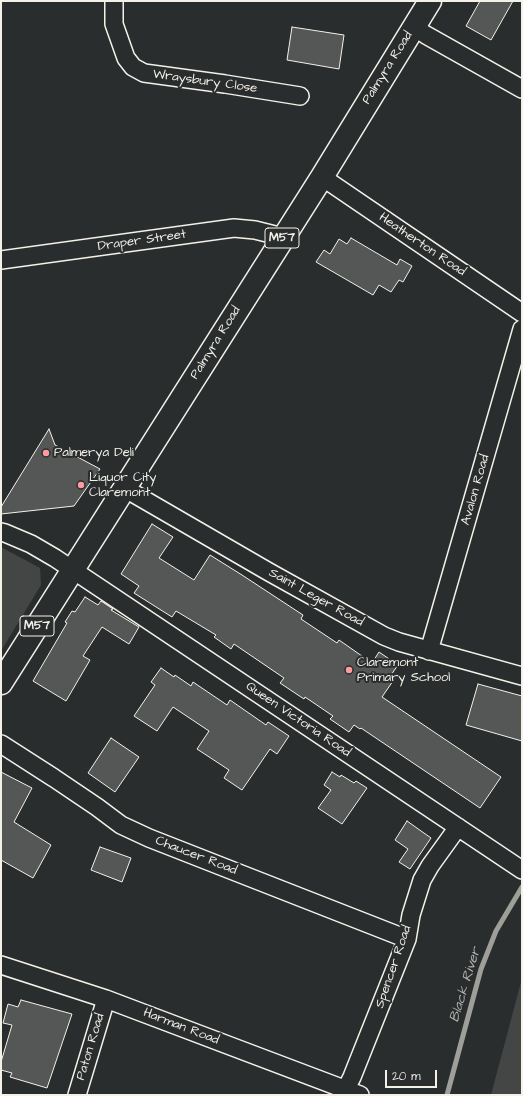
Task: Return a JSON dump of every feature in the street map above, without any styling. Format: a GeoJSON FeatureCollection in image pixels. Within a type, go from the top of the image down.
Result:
{"type":"FeatureCollection","features":[{"type":"Feature","properties":{"kind":"main road","name":"Palmyra Road"},"geometry":{"type":"LineString","coordinates":[[1,683],[322,177],[430,1]]}},
{"type":"Feature","properties":{"kind":"street","name":"Wraysbury Close"},"geometry":{"type":"LineString","coordinates":[[114,1],[114,24],[126,58],[133,67],[144,73],[300,96]]}},
{"type":"Feature","properties":{"kind":"street"},"geometry":{"type":"LineString","coordinates":[[414,27],[522,89]]}},
{"type":"Feature","properties":{"kind":"street","name":"Heatherton Road"},"geometry":{"type":"LineString","coordinates":[[322,177],[522,313]]}},
{"type":"Feature","properties":{"kind":"street","name":"Draper Street"},"geometry":{"type":"LineString","coordinates":[[1,260],[234,228],[256,230],[283,237]]}},
{"type":"Feature","properties":{"kind":"street","name":"Avalon Road"},"geometry":{"type":"LineString","coordinates":[[430,651],[522,329]]}},
{"type":"Feature","properties":{"kind":"street","name":"Saint Leger Road"},"geometry":{"type":"LineString","coordinates":[[124,488],[262,568],[384,636],[430,651],[522,676]]}},
{"type":"Feature","properties":{"kind":"street","name":"Queen Victoria Road"},"geometry":{"type":"LineString","coordinates":[[1,532],[31,544],[73,569],[522,870]]}},
{"type":"Feature","properties":{"kind":"street","name":"Chaucer Road"},"geometry":{"type":"LineString","coordinates":[[1,744],[97,807],[121,825],[149,838],[406,939]]}},
{"type":"Feature","properties":{"kind":"street","name":"Spencer Road"},"geometry":{"type":"LineString","coordinates":[[349,1093],[352,1077],[406,939],[411,915],[422,880],[430,866],[458,828]]}},
{"type":"Feature","properties":{"kind":"street","name":"Harman Road"},"geometry":{"type":"LineString","coordinates":[[1,965],[106,999],[349,1093]]}},
{"type":"Feature","properties":{"kind":"street","name":"Paton Road"},"geometry":{"type":"LineString","coordinates":[[76,1095],[106,999]]}},
{"type":"Feature","properties":{"kind":"shaded area"},"geometry":{"type":"Polygon","coordinates":[[[1,547],[40,568],[41,585],[1,651],[1,547]]]}},
{"type":"Feature","properties":{"kind":"shaded area"},"geometry":{"type":"Polygon","coordinates":[[[521,982],[522,1095],[491,1095],[521,982]]]}},
{"type":"Feature","properties":{"kind":"building"},"geometry":{"type":"Polygon","coordinates":[[[480,1],[513,1],[491,40],[466,26],[480,1]]]}},
{"type":"Feature","properties":{"kind":"building"},"geometry":{"type":"Polygon","coordinates":[[[292,27],[344,35],[339,69],[287,60],[292,27]]]}},
{"type":"Feature","properties":{"kind":"building"},"geometry":{"type":"Polygon","coordinates":[[[351,238],[397,265],[400,259],[412,266],[403,282],[399,280],[391,292],[379,285],[373,295],[316,262],[324,250],[330,254],[339,239],[347,244],[351,238]]]}},
{"type":"Feature","properties":{"kind":"building","name":"Palmerya Deli"},"geometry":{"type":"Polygon","coordinates":[[[49,429],[55,445],[100,469],[74,506],[1,514],[1,507],[49,429]]]}},
{"type":"Feature","properties":{"kind":"building"},"geometry":{"type":"Polygon","coordinates":[[[152,524],[173,537],[159,558],[194,580],[210,555],[303,615],[301,619],[337,643],[339,640],[372,663],[379,652],[398,665],[391,675],[395,678],[382,697],[501,777],[480,808],[361,728],[360,729],[354,725],[349,732],[330,719],[333,716],[305,697],[304,699],[280,683],[284,678],[234,644],[231,649],[214,637],[216,635],[176,611],[172,617],[134,593],[139,586],[121,574],[152,524]]]}},
{"type":"Feature","properties":{"kind":"building"},"geometry":{"type":"Polygon","coordinates":[[[85,597],[98,605],[101,601],[113,609],[111,610],[139,627],[129,644],[102,627],[83,656],[90,660],[66,701],[33,681],[67,623],[65,622],[72,611],[75,612],[85,597]]]}},
{"type":"Feature","properties":{"kind":"building"},"geometry":{"type":"Polygon","coordinates":[[[161,668],[174,677],[175,675],[191,686],[193,682],[227,705],[230,700],[266,725],[268,722],[289,736],[277,754],[270,749],[242,790],[224,778],[229,770],[197,749],[209,731],[173,707],[157,731],[134,716],[155,685],[151,682],[161,668]]]}},
{"type":"Feature","properties":{"kind":"building"},"geometry":{"type":"Polygon","coordinates":[[[478,684],[522,696],[522,741],[466,725],[478,684]]]}},
{"type":"Feature","properties":{"kind":"building"},"geometry":{"type":"Polygon","coordinates":[[[111,738],[139,757],[115,792],[88,773],[111,738]]]}},
{"type":"Feature","properties":{"kind":"building"},"geometry":{"type":"Polygon","coordinates":[[[1,772],[32,788],[14,822],[51,845],[33,878],[1,860],[1,772]]]}},
{"type":"Feature","properties":{"kind":"building"},"geometry":{"type":"Polygon","coordinates":[[[332,772],[340,777],[341,775],[354,783],[356,781],[367,788],[342,824],[318,808],[331,790],[324,785],[332,772]]]}},
{"type":"Feature","properties":{"kind":"building"},"geometry":{"type":"Polygon","coordinates":[[[407,821],[431,838],[410,869],[399,862],[408,849],[395,840],[407,821]]]}},
{"type":"Feature","properties":{"kind":"building"},"geometry":{"type":"Polygon","coordinates":[[[100,847],[131,858],[122,882],[91,870],[100,847]]]}},
{"type":"Feature","properties":{"kind":"building"},"geometry":{"type":"Polygon","coordinates":[[[21,1000],[72,1014],[47,1088],[10,1077],[12,1073],[1,1070],[1,1062],[12,1025],[3,1023],[8,1004],[18,1007],[21,1000]]]}},
{"type":"Feature","properties":{"kind":"waterway","name":"Black River"},"geometry":{"type":"LineString","coordinates":[[447,1095],[481,969],[496,931],[522,887]]}},
{"type":"Feature","properties":{"kind":"place","name":"Palmerya Deli"},"geometry":{"type":"Point","coordinates":[46,453]}},
{"type":"Feature","properties":{"kind":"place","name":"Liquor City Claremont"},"geometry":{"type":"Point","coordinates":[81,485]}},
{"type":"Feature","properties":{"kind":"place","name":"Claremont Primary School"},"geometry":{"type":"Point","coordinates":[349,670]}}]}
